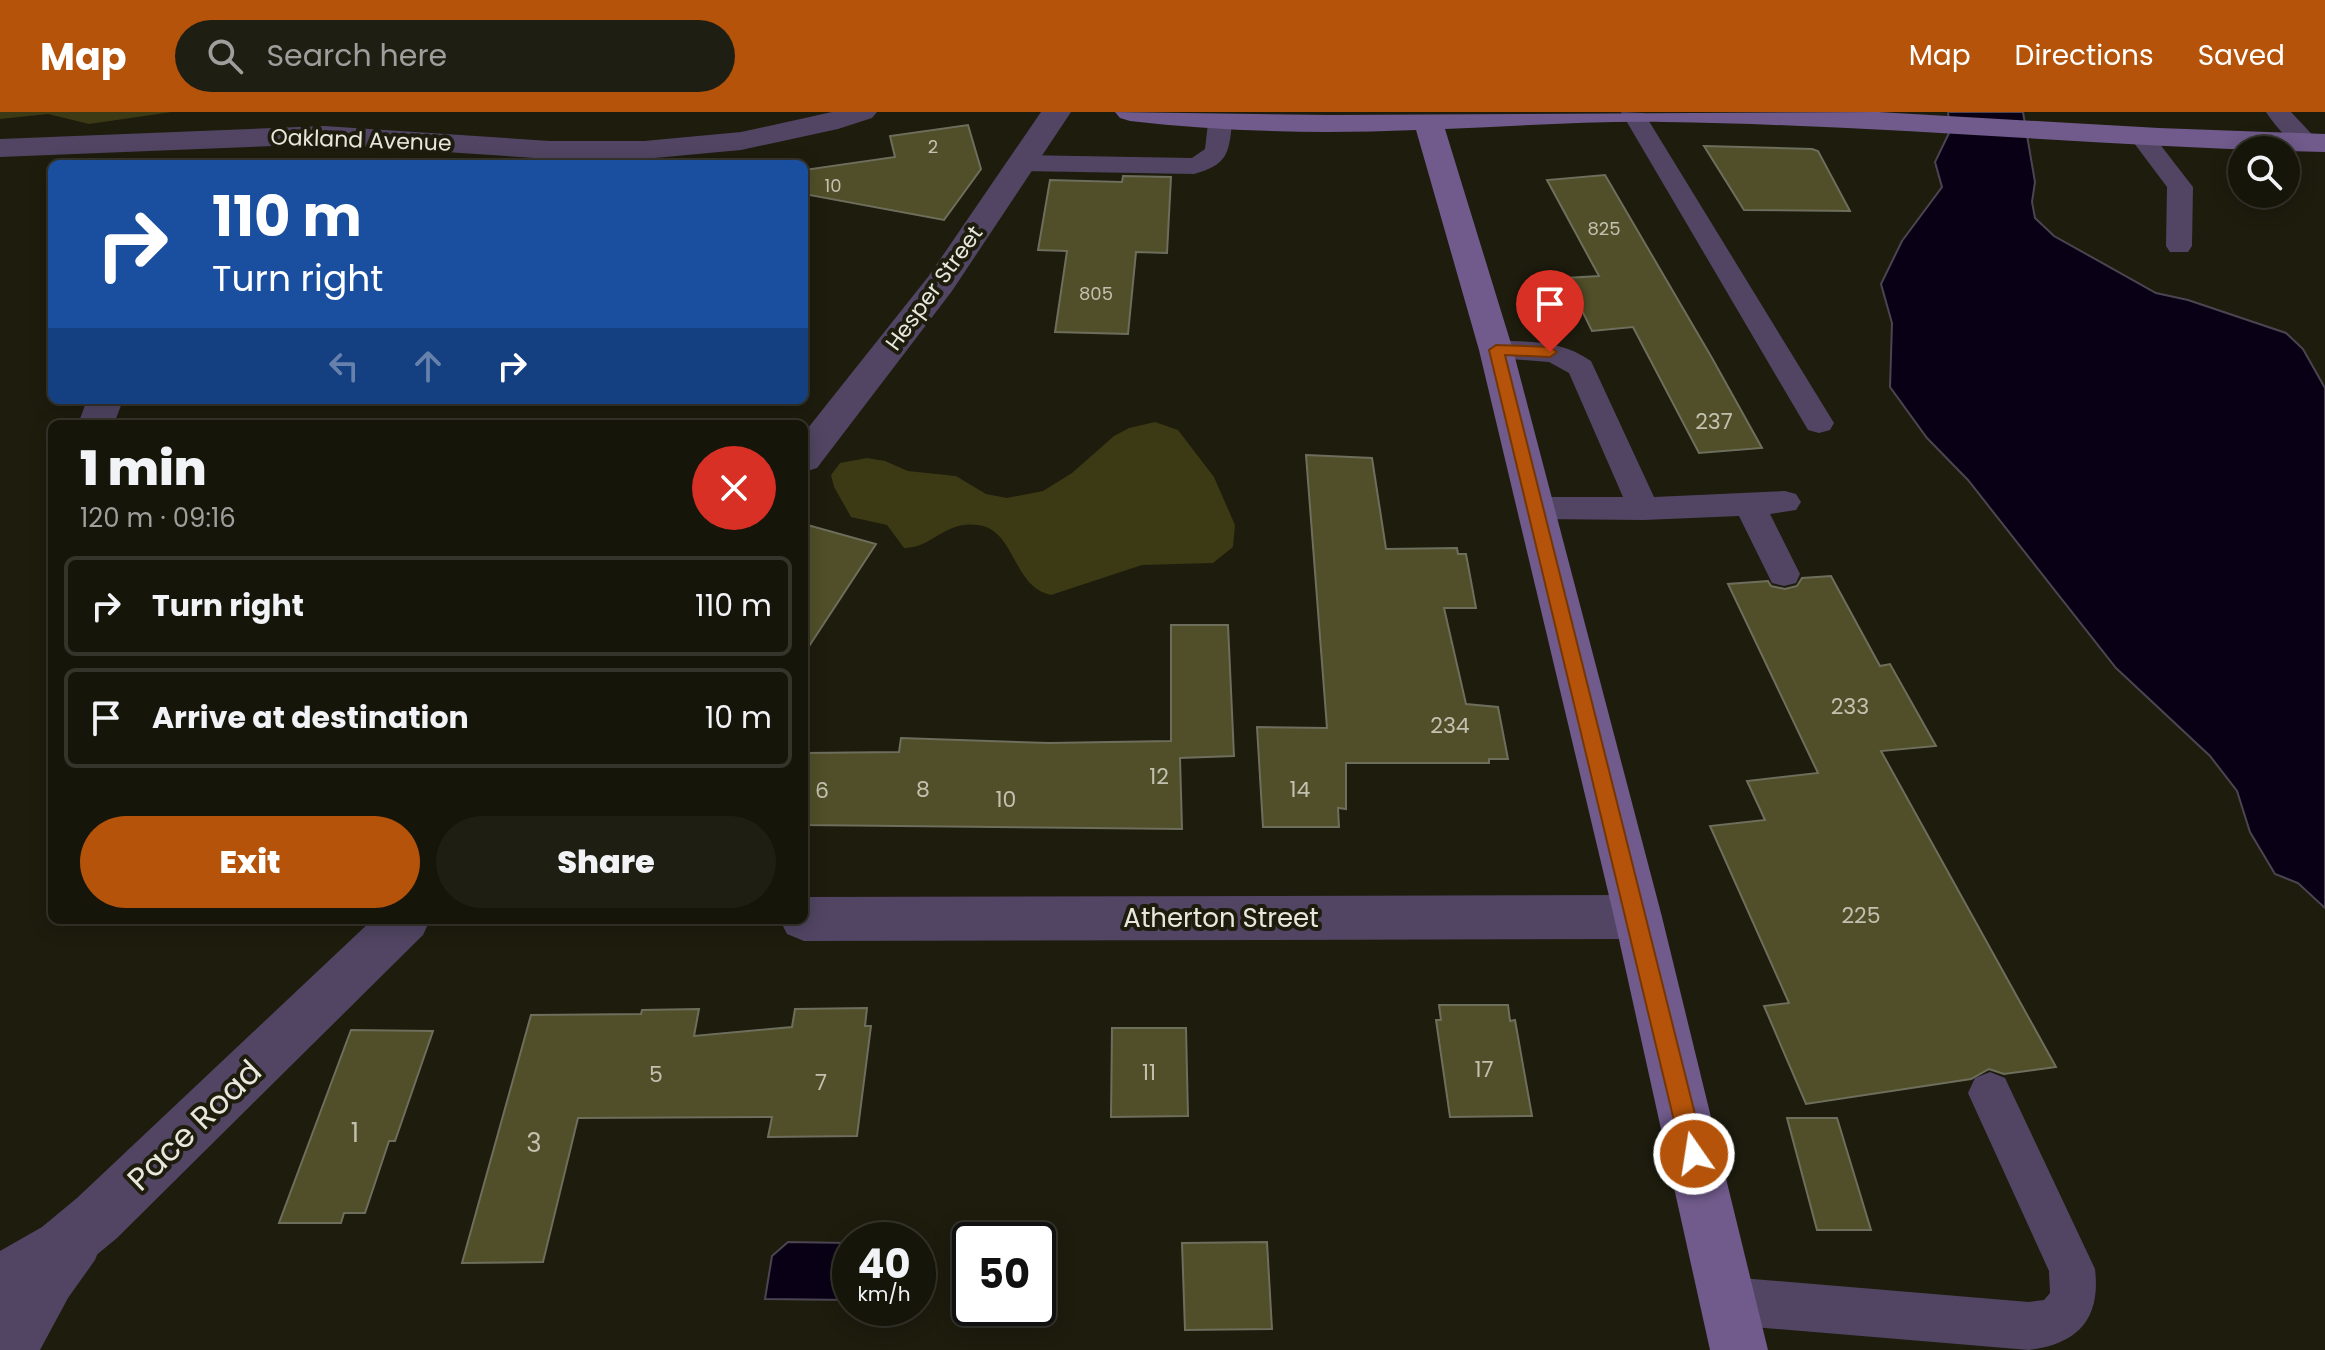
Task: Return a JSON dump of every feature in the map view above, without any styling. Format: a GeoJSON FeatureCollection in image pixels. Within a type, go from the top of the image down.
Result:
{"type":"FeatureCollection","features":[{"type":"Feature","properties":{"kind":"main road"},"geometry":{"type":"LineString","coordinates":[[1130,112],[1220,123],[1274,125],[1632,113],[1906,123],[2143,139],[2316,143]]}},
{"type":"Feature","properties":{"kind":"main road"},"geometry":{"type":"LineString","coordinates":[[1428,121],[1496,350],[1638,917],[1734,1326]]}},
{"type":"Feature","properties":{"kind":"street","name":"Oakland Avenue"},"geometry":{"type":"LineString","coordinates":[[0,148],[189,153],[324,135],[428,152],[561,150],[664,157],[828,123],[862,112]]}},
{"type":"Feature","properties":{"kind":"street","name":"Hesper Street"},"geometry":{"type":"LineString","coordinates":[[808,453],[940,284],[1056,112]]}},
{"type":"Feature","properties":{"kind":"street","name":"Atherton Street"},"geometry":{"type":"LineString","coordinates":[[808,919],[1638,917]]}},
{"type":"Feature","properties":{"kind":"street","name":"Pace Road"},"geometry":{"type":"LineString","coordinates":[[8,1350],[48,1278],[81,1233],[402,924]]}},
{"type":"Feature","properties":{"kind":"street"},"geometry":{"type":"LineString","coordinates":[[0,1283],[81,1233]]}},
{"type":"Feature","properties":{"kind":"lane"},"geometry":{"type":"LineString","coordinates":[[2278,112],[2316,143]]}},
{"type":"Feature","properties":{"kind":"lane"},"geometry":{"type":"LineString","coordinates":[[1632,113],[1819,423]]}},
{"type":"Feature","properties":{"kind":"lane"},"geometry":{"type":"LineString","coordinates":[[1025,157],[1186,167],[1200,165],[1213,157],[1219,147],[1220,123]]}},
{"type":"Feature","properties":{"kind":"lane"},"geometry":{"type":"LineString","coordinates":[[2143,139],[2180,187],[2179,246]]}},
{"type":"Feature","properties":{"kind":"lane"},"geometry":{"type":"LineString","coordinates":[[1496,350],[1550,352],[1565,357],[1581,368],[1644,509]]}},
{"type":"Feature","properties":{"kind":"lane"},"geometry":{"type":"LineString","coordinates":[[1535,508],[1644,509],[1785,502]]}},
{"type":"Feature","properties":{"kind":"lane"},"geometry":{"type":"LineString","coordinates":[[1748,503],[1784,574]]}},
{"type":"Feature","properties":{"kind":"lane"},"geometry":{"type":"LineString","coordinates":[[1734,1326],[2029,1326],[2054,1323],[2063,1315],[2074,1295],[2072,1269],[1990,1093]]}},
{"type":"Feature","properties":{"kind":"shaded area"},"geometry":{"type":"Polygon","coordinates":[[[0,112],[172,112],[89,124],[48,114],[0,119],[0,112]]]}},
{"type":"Feature","properties":{"kind":"shaded area"},"geometry":{"type":"Polygon","coordinates":[[[1948,112],[2023,112],[2035,182],[2032,202],[2035,218],[2054,236],[2156,293],[2188,300],[2286,333],[2303,349],[2325,388],[2325,908],[2298,883],[2275,874],[2250,832],[2237,791],[2210,756],[2116,668],[1968,480],[1927,438],[1890,387],[1892,323],[1881,284],[1902,241],[1942,187],[1935,162],[1950,131],[1948,112]]]}},
{"type":"Feature","properties":{"kind":"shaded area"},"geometry":{"type":"Polygon","coordinates":[[[1155,422],[1178,430],[1214,477],[1235,525],[1233,547],[1213,563],[1142,565],[1051,595],[1038,590],[1028,581],[1000,537],[978,525],[956,526],[923,544],[904,548],[887,525],[851,517],[834,487],[831,475],[840,463],[867,458],[885,461],[908,471],[956,476],[986,494],[1007,498],[1043,491],[1072,473],[1114,436],[1129,428],[1155,422]]]}},
{"type":"Feature","properties":{"kind":"shaded area"},"geometry":{"type":"Polygon","coordinates":[[[788,1242],[832,1243],[832,1300],[765,1299],[772,1256],[788,1242]]]}},
{"type":"Feature","properties":{"kind":"building"},"geometry":{"type":"Polygon","coordinates":[[[968,125],[981,169],[944,220],[808,195],[808,169],[895,157],[890,136],[968,125]]]}},
{"type":"Feature","properties":{"kind":"building"},"geometry":{"type":"Polygon","coordinates":[[[1704,146],[1818,151],[1850,211],[1744,210],[1704,146]]]}},
{"type":"Feature","properties":{"kind":"building"},"geometry":{"type":"Polygon","coordinates":[[[1605,175],[1762,448],[1699,453],[1633,327],[1592,331],[1566,278],[1599,276],[1547,180],[1605,175]]]}},
{"type":"Feature","properties":{"kind":"building"},"geometry":{"type":"Polygon","coordinates":[[[1123,176],[1171,177],[1167,253],[1136,252],[1128,334],[1055,332],[1067,251],[1038,250],[1050,180],[1122,182],[1123,176]]]}},
{"type":"Feature","properties":{"kind":"building"},"geometry":{"type":"Polygon","coordinates":[[[1306,455],[1372,458],[1386,549],[1457,548],[1458,554],[1466,554],[1476,608],[1444,608],[1466,704],[1498,707],[1508,759],[1489,759],[1489,763],[1346,763],[1346,809],[1338,808],[1339,827],[1263,827],[1257,727],[1327,728],[1306,455]]]}},
{"type":"Feature","properties":{"kind":"building"},"geometry":{"type":"Polygon","coordinates":[[[808,525],[876,544],[808,648],[808,525]]]}},
{"type":"Feature","properties":{"kind":"building"},"geometry":{"type":"Polygon","coordinates":[[[1831,576],[1880,666],[1890,664],[1936,746],[1881,751],[2056,1067],[2004,1074],[1989,1069],[1971,1079],[1806,1104],[1764,1006],[1789,1003],[1710,826],[1765,820],[1747,781],[1818,773],[1728,584],[1768,581],[1771,586],[1785,589],[1797,586],[1802,578],[1831,576]]]}},
{"type":"Feature","properties":{"kind":"building"},"geometry":{"type":"Polygon","coordinates":[[[1171,625],[1228,625],[1234,756],[1180,758],[1182,829],[808,825],[808,753],[899,752],[901,738],[1049,743],[1171,741],[1171,625]]]}},
{"type":"Feature","properties":{"kind":"building"},"geometry":{"type":"Polygon","coordinates":[[[1439,1005],[1508,1005],[1510,1021],[1515,1020],[1532,1116],[1450,1117],[1436,1020],[1441,1020],[1439,1005]]]}},
{"type":"Feature","properties":{"kind":"building"},"geometry":{"type":"Polygon","coordinates":[[[867,1008],[865,1026],[871,1026],[857,1136],[768,1137],[772,1117],[578,1118],[543,1262],[462,1263],[531,1015],[641,1014],[642,1010],[699,1009],[694,1036],[792,1027],[795,1009],[867,1008]]]}},
{"type":"Feature","properties":{"kind":"building"},"geometry":{"type":"Polygon","coordinates":[[[1112,1028],[1186,1028],[1188,1116],[1111,1117],[1112,1028]]]}},
{"type":"Feature","properties":{"kind":"building"},"geometry":{"type":"Polygon","coordinates":[[[351,1030],[433,1031],[395,1141],[389,1141],[365,1213],[344,1213],[341,1223],[279,1223],[351,1030]]]}},
{"type":"Feature","properties":{"kind":"building"},"geometry":{"type":"Polygon","coordinates":[[[1787,1118],[1837,1118],[1871,1230],[1817,1230],[1787,1118]]]}},
{"type":"Feature","properties":{"kind":"building"},"geometry":{"type":"Polygon","coordinates":[[[1267,1242],[1272,1329],[1185,1330],[1182,1243],[1267,1242]]]}},
{"type":"Feature","properties":{"kind":"route"},"geometry":{"type":"LineString","coordinates":[[1550,352],[1496,350],[1694,1154]]}}]}
